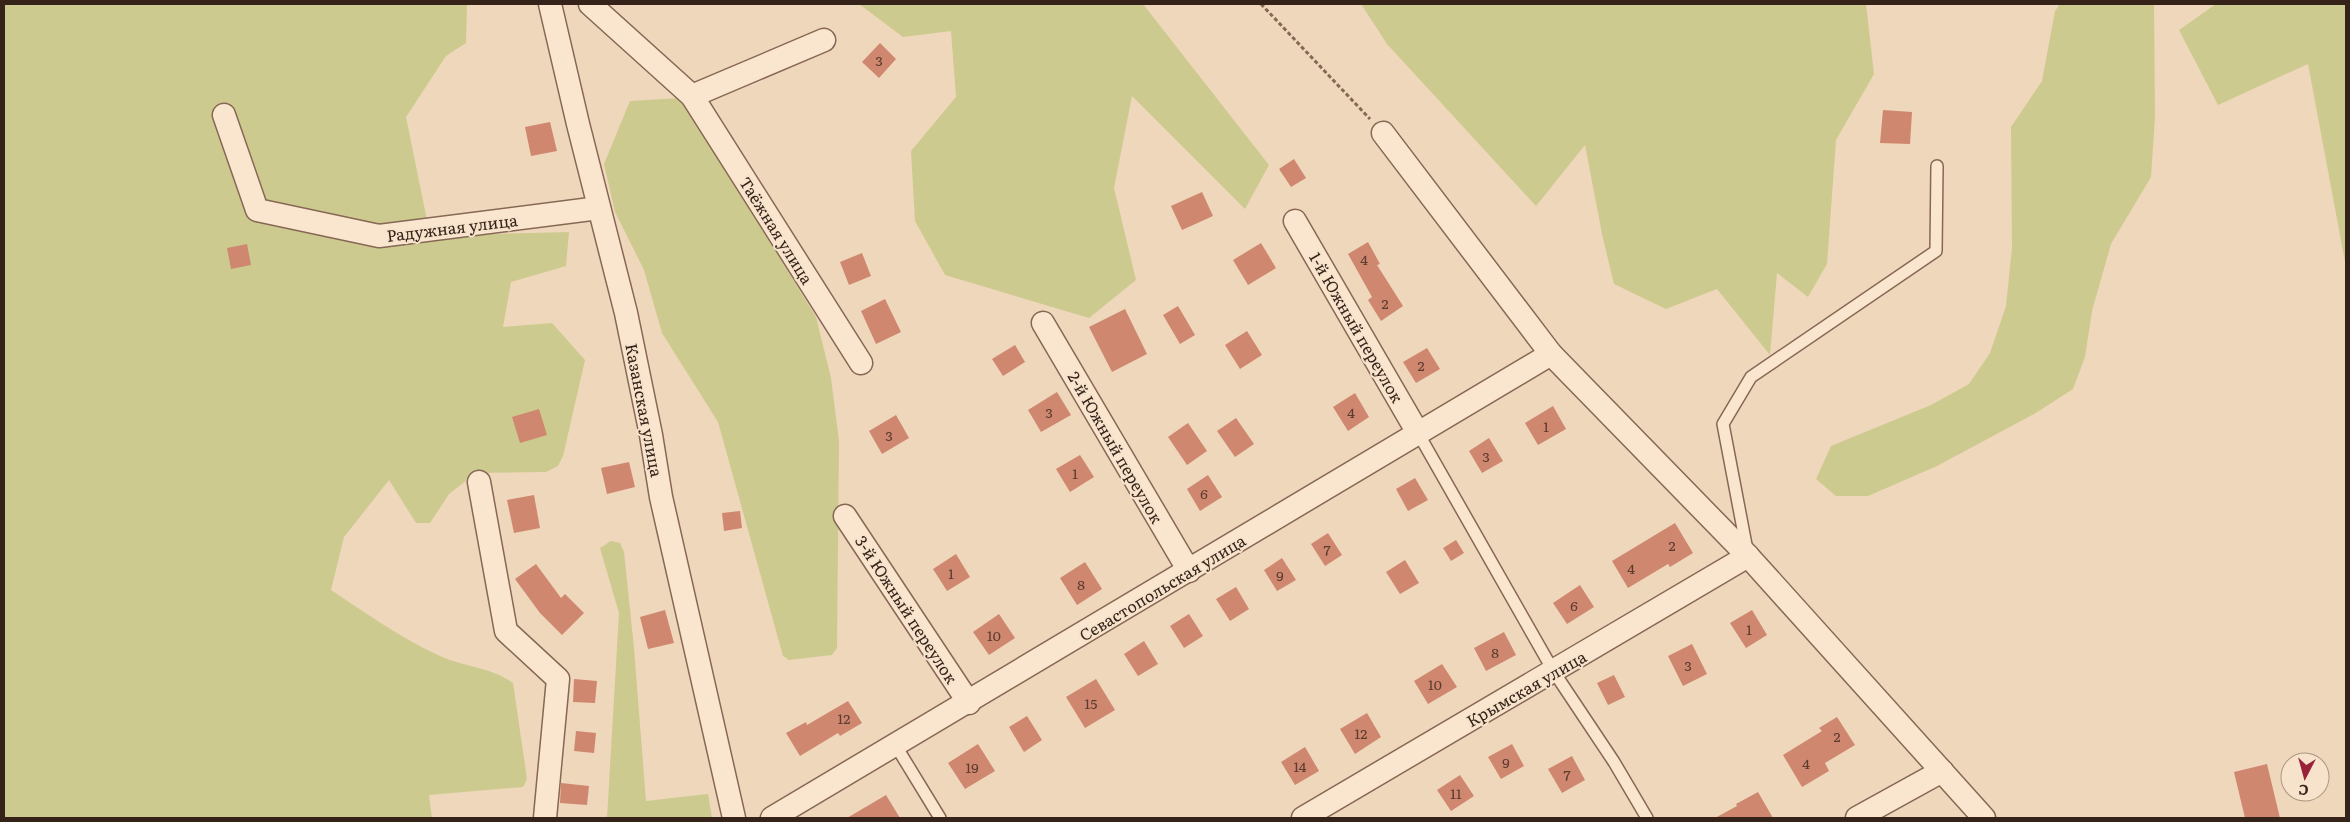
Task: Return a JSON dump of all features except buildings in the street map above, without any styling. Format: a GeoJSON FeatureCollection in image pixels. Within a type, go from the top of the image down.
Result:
{"type":"FeatureCollection","features":[{"type":"Feature","properties":{"kind":"street","name":"Казанская улица"},"geometry":{"type":"LineString","coordinates":[[550,4],[626,313],[651,435],[661,497],[734,818]]}},
{"type":"Feature","properties":{"kind":"street","name":"Таёжная улица"},"geometry":{"type":"LineString","coordinates":[[590,4],[692,96],[861,363]]}},
{"type":"Feature","properties":{"kind":"street"},"geometry":{"type":"LineString","coordinates":[[692,96],[824,40]]}},
{"type":"Feature","properties":{"kind":"street","name":"Радужная улица"},"geometry":{"type":"LineString","coordinates":[[224,115],[257,210],[378,236],[599,208]]}},
{"type":"Feature","properties":{"kind":"street"},"geometry":{"type":"LineString","coordinates":[[1383,133],[1551,354],[1748,556],[1984,818]]}},
{"type":"Feature","properties":{"kind":"street","name":"1-й Южный переулок"},"geometry":{"type":"LineString","coordinates":[[1295,222],[1418,433]]}},
{"type":"Feature","properties":{"kind":"street","name":"2-й Южный переулок"},"geometry":{"type":"LineString","coordinates":[[1043,323],[1189,571]]}},
{"type":"Feature","properties":{"kind":"street","name":"Севастопольская улица"},"geometry":{"type":"LineString","coordinates":[[772,818],[969,703],[1551,354]]}},
{"type":"Feature","properties":{"kind":"street"},"geometry":{"type":"LineString","coordinates":[[479,482],[506,630],[558,679],[545,818]]}},
{"type":"Feature","properties":{"kind":"street","name":"3-й Южный переулок"},"geometry":{"type":"LineString","coordinates":[[845,516],[969,703]]}},
{"type":"Feature","properties":{"kind":"street","name":"Крымская улица"},"geometry":{"type":"LineString","coordinates":[[1303,818],[1554,672],[1748,556]]}},
{"type":"Feature","properties":{"kind":"street"},"geometry":{"type":"LineString","coordinates":[[1857,818],[1942,771]]}},
{"type":"Feature","properties":{"kind":"lane"},"geometry":{"type":"LineString","coordinates":[[1748,556],[1723,424],[1751,378],[1936,251],[1937,166]]}},
{"type":"Feature","properties":{"kind":"lane"},"geometry":{"type":"LineString","coordinates":[[1418,433],[1554,672],[1614,762],[1647,818]]}},
{"type":"Feature","properties":{"kind":"lane"},"geometry":{"type":"LineString","coordinates":[[896,746],[940,818]]}},
{"type":"Feature","properties":{"kind":"path"},"geometry":{"type":"LineString","coordinates":[[1261,4],[1383,133]]}},
{"type":"Feature","properties":{"kind":"shaded area"},"geometry":{"type":"Polygon","coordinates":[[[4,4],[467,4],[466,43],[446,56],[406,117],[431,240],[492,234],[569,232],[566,266],[511,282],[503,327],[552,323],[585,360],[563,456],[558,466],[546,472],[476,473],[449,494],[430,523],[416,523],[389,480],[344,537],[331,590],[412,642],[449,660],[487,670],[513,683],[527,779],[523,787],[429,795],[432,818],[4,818],[4,4]]]}},
{"type":"Feature","properties":{"kind":"shaded area"},"geometry":{"type":"Polygon","coordinates":[[[859,4],[1143,4],[1269,165],[1245,209],[1132,96],[1114,188],[1136,280],[1089,318],[945,275],[915,221],[911,151],[956,97],[951,31],[903,37],[859,4]]]}},
{"type":"Feature","properties":{"kind":"shaded area"},"geometry":{"type":"Polygon","coordinates":[[[1361,4],[1866,4],[1874,74],[1836,140],[1827,264],[1808,297],[1777,273],[1770,355],[1717,289],[1666,309],[1614,284],[1602,234],[1585,145],[1536,206],[1387,44],[1361,4]]]}},
{"type":"Feature","properties":{"kind":"shaded area"},"geometry":{"type":"Polygon","coordinates":[[[2060,4],[2154,4],[2155,117],[2151,177],[2111,244],[2092,311],[2085,357],[2073,389],[2034,414],[1937,466],[1868,496],[1836,496],[1816,479],[1831,446],[1931,405],[1969,384],[1990,353],[2006,306],[2012,248],[2011,127],[2042,81],[2055,11],[2060,4]]]}},
{"type":"Feature","properties":{"kind":"shaded area"},"geometry":{"type":"Polygon","coordinates":[[[2216,4],[2346,4],[2346,267],[2308,64],[2218,105],[2179,30],[2216,4]]]}},
{"type":"Feature","properties":{"kind":"shaded area"},"geometry":{"type":"Polygon","coordinates":[[[681,98],[816,317],[831,378],[839,441],[837,648],[832,655],[789,660],[783,656],[718,422],[662,333],[644,270],[615,212],[604,164],[630,101],[681,98]]]}},
{"type":"Feature","properties":{"kind":"shaded area"},"geometry":{"type":"Polygon","coordinates":[[[611,541],[620,543],[624,552],[634,648],[646,801],[708,794],[712,818],[607,818],[619,613],[600,548],[611,541]]]}}]}
